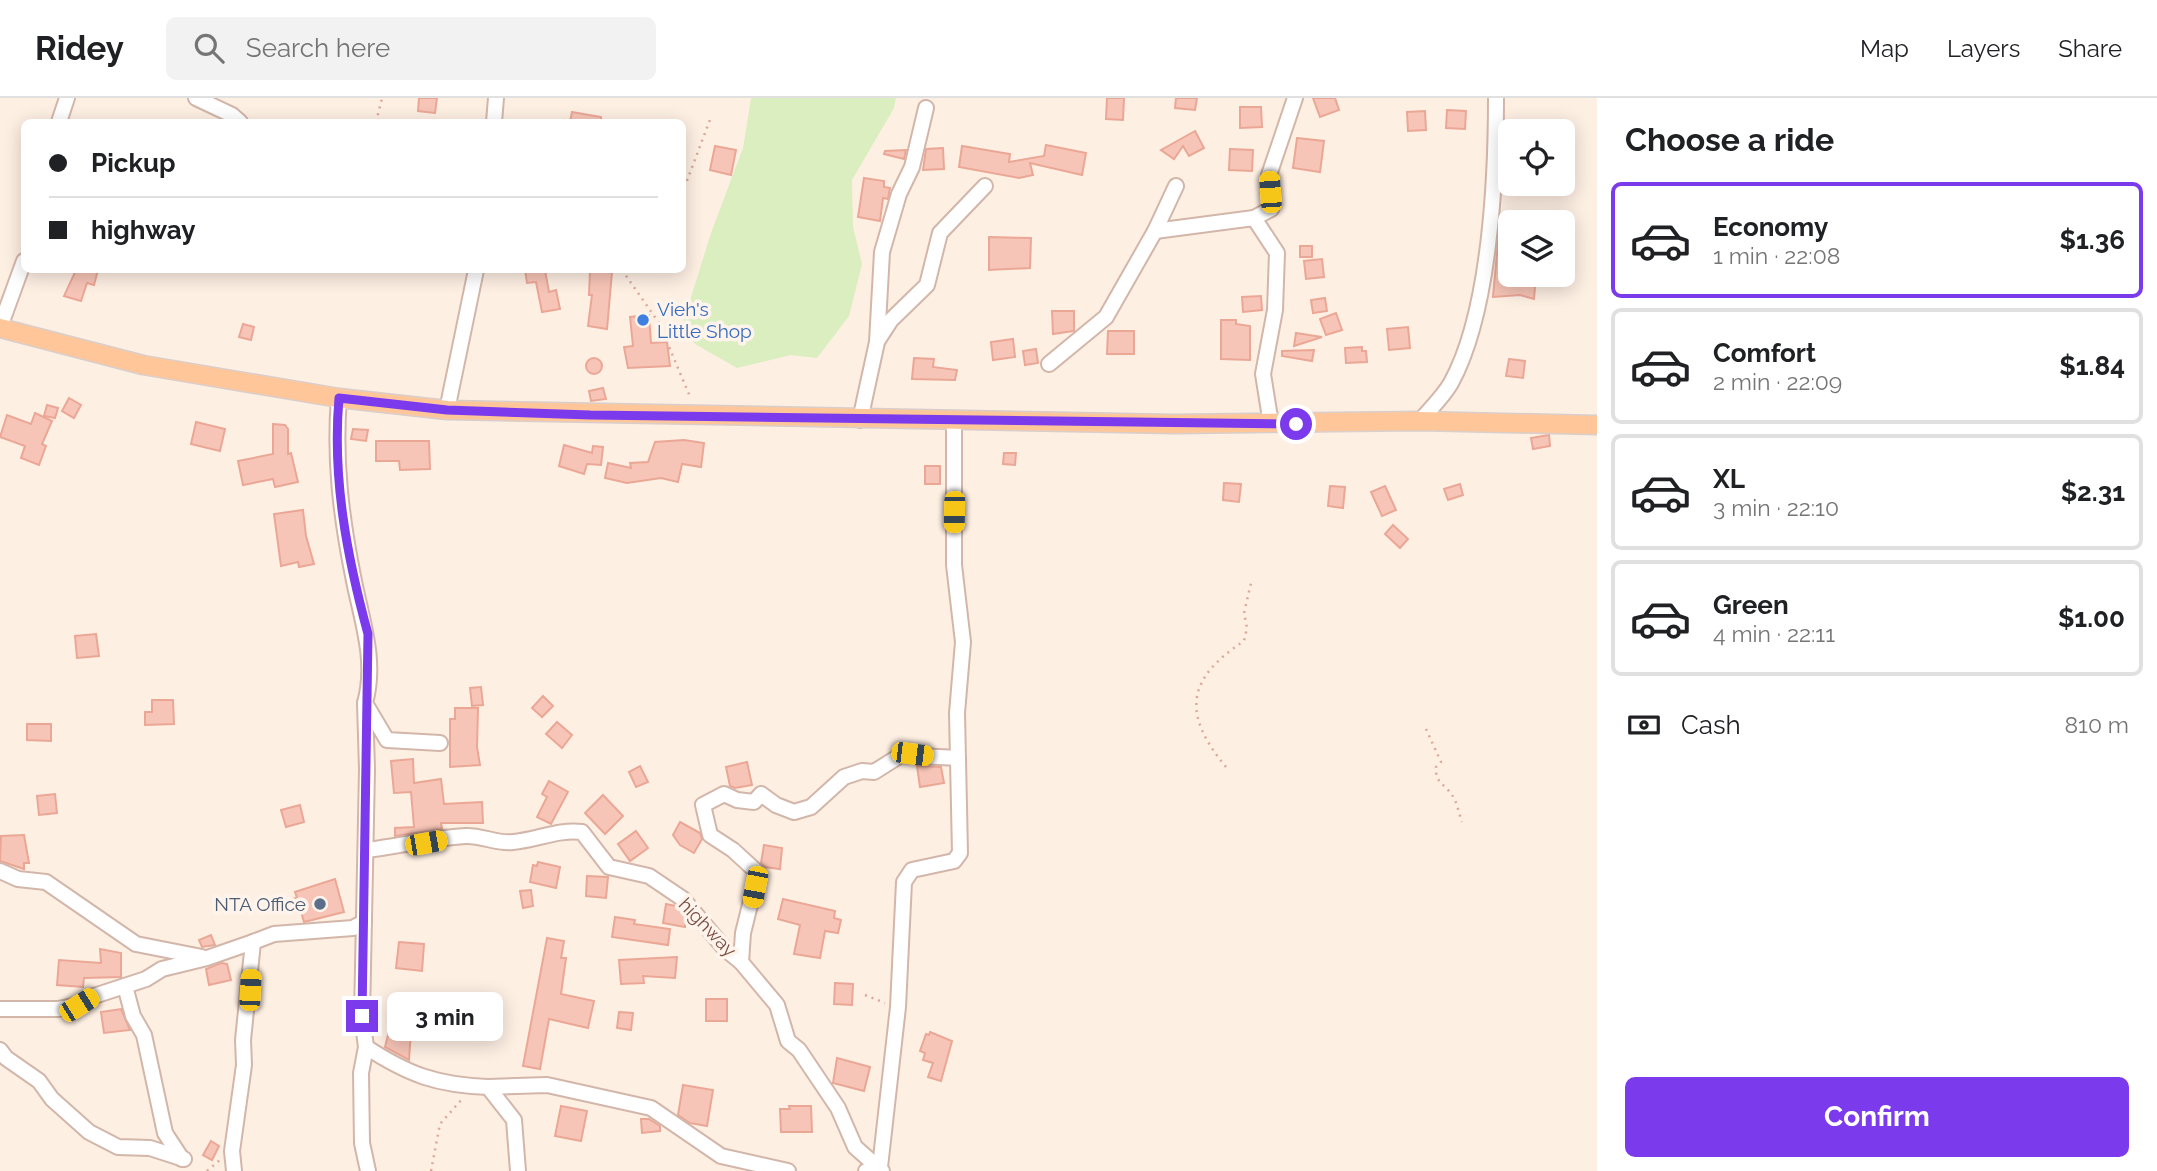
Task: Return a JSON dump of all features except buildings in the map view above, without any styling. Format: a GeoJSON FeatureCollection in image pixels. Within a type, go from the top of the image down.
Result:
{"type":"FeatureCollection","features":[{"type":"Feature","properties":{"kind":"main road"},"geometry":{"type":"LineString","coordinates":[[0,328],[143,365],[339,398],[447,410],[860,420],[1271,424],[1420,421],[1597,425]]}},
{"type":"Feature","properties":{"kind":"street"},"geometry":{"type":"LineString","coordinates":[[60,119],[67,98]]}},
{"type":"Feature","properties":{"kind":"street"},"geometry":{"type":"LineString","coordinates":[[196,98],[237,119]]}},
{"type":"Feature","properties":{"kind":"street"},"geometry":{"type":"LineString","coordinates":[[494,119],[496,98]]}},
{"type":"Feature","properties":{"kind":"street"},"geometry":{"type":"LineString","coordinates":[[1155,231],[1254,218],[1271,209],[1269,175],[1295,98]]}},
{"type":"Feature","properties":{"kind":"street"},"geometry":{"type":"LineString","coordinates":[[1420,421],[1451,383],[1473,323],[1492,197],[1496,98]]}},
{"type":"Feature","properties":{"kind":"street"},"geometry":{"type":"LineString","coordinates":[[860,420],[877,342],[887,230],[912,167],[926,108]]}},
{"type":"Feature","properties":{"kind":"street"},"geometry":{"type":"LineString","coordinates":[[877,342],[891,320],[927,285],[940,233],[985,186]]}},
{"type":"Feature","properties":{"kind":"street"},"geometry":{"type":"LineString","coordinates":[[1049,364],[1106,317],[1155,231],[1177,186]]}},
{"type":"Feature","properties":{"kind":"street"},"geometry":{"type":"LineString","coordinates":[[1254,218],[1277,253],[1275,310],[1263,374],[1271,424]]}},
{"type":"Feature","properties":{"kind":"street"},"geometry":{"type":"LineString","coordinates":[[0,328],[21,269]]}},
{"type":"Feature","properties":{"kind":"street"},"geometry":{"type":"LineString","coordinates":[[447,410],[475,273]]}},
{"type":"Feature","properties":{"kind":"street"},"geometry":{"type":"LineString","coordinates":[[339,398],[335,443],[338,487],[353,575],[368,634],[369,688],[365,703],[367,850],[362,1016],[366,1047],[361,1087],[362,1143],[368,1171]]}},
{"type":"Feature","properties":{"kind":"street"},"geometry":{"type":"LineString","coordinates":[[876,1170],[898,1007],[904,882],[908,874],[954,861],[960,853],[957,679],[963,642],[954,565],[954,419]]}},
{"type":"Feature","properties":{"kind":"street"},"geometry":{"type":"LineString","coordinates":[[365,703],[387,740],[440,743]]}},
{"type":"Feature","properties":{"kind":"street","name":"highway"},"geometry":{"type":"LineString","coordinates":[[741,962],[744,933],[758,873],[733,850],[710,835],[703,805],[711,798],[724,794],[737,800],[754,802],[761,794],[794,812],[811,807],[844,777],[862,771],[874,772],[901,755],[958,758]]}},
{"type":"Feature","properties":{"kind":"street","name":"highway"},"geometry":{"type":"LineString","coordinates":[[367,850],[465,836],[488,837],[501,843],[524,842],[565,830],[582,832],[609,867],[649,876],[683,899],[725,949],[741,962],[776,1005],[788,1041],[799,1050],[838,1108],[855,1147],[876,1170]]}},
{"type":"Feature","properties":{"kind":"street"},"geometry":{"type":"LineString","coordinates":[[0,871],[18,879],[46,882],[135,944],[207,958]]}},
{"type":"Feature","properties":{"kind":"street"},"geometry":{"type":"LineString","coordinates":[[0,1009],[69,1007],[162,969],[207,958],[274,934],[353,928],[364,922]]}},
{"type":"Feature","properties":{"kind":"street"},"geometry":{"type":"LineString","coordinates":[[234,1171],[232,1152],[253,942]]}},
{"type":"Feature","properties":{"kind":"street"},"geometry":{"type":"LineString","coordinates":[[0,1050],[6,1058],[39,1080],[52,1099],[89,1132],[118,1147],[150,1148],[183,1159],[165,1133],[144,1035],[133,1016],[125,986]]}},
{"type":"Feature","properties":{"kind":"street"},"geometry":{"type":"LineString","coordinates":[[366,1047],[393,1064],[438,1081],[482,1087],[547,1085],[651,1108],[721,1156],[788,1171]]}},
{"type":"Feature","properties":{"kind":"street"},"geometry":{"type":"LineString","coordinates":[[482,1087],[514,1121],[518,1171]]}},
{"type":"Feature","properties":{"kind":"path"},"geometry":{"type":"LineString","coordinates":[[377,119],[382,98]]}},
{"type":"Feature","properties":{"kind":"path"},"geometry":{"type":"LineString","coordinates":[[686,183],[711,117]]}},
{"type":"Feature","properties":{"kind":"path"},"geometry":{"type":"LineString","coordinates":[[624,273],[659,323],[697,416]]}},
{"type":"Feature","properties":{"kind":"path"},"geometry":{"type":"LineString","coordinates":[[1226,767],[1205,742],[1196,710],[1200,680],[1222,656],[1244,641],[1247,628],[1244,613],[1251,583]]}},
{"type":"Feature","properties":{"kind":"path"},"geometry":{"type":"LineString","coordinates":[[1426,729],[1441,762],[1436,767],[1435,776],[1440,786],[1454,797],[1462,822]]}},
{"type":"Feature","properties":{"kind":"path"},"geometry":{"type":"LineString","coordinates":[[865,995],[898,1007]]}},
{"type":"Feature","properties":{"kind":"path"},"geometry":{"type":"LineString","coordinates":[[431,1171],[440,1124],[482,1087]]}},
{"type":"Feature","properties":{"kind":"green space"},"geometry":{"type":"Polygon","coordinates":[[[751,98],[896,98],[894,108],[852,180],[853,227],[862,264],[849,316],[817,358],[791,355],[737,368],[695,344],[682,326],[711,233],[743,148],[751,98]]]}},
{"type":"Feature","properties":{"kind":"place","name":"Vieh's Little Shop"},"geometry":{"type":"Point","coordinates":[643,320]}},
{"type":"Feature","properties":{"kind":"place","name":"NTA Office"},"geometry":{"type":"Point","coordinates":[320,904]}},
{"type":"Feature","properties":{"kind":"route"},"geometry":{"type":"LineString","coordinates":[[362,1016],[367,850],[368,769],[365,703],[369,688],[368,634],[353,575],[338,487],[335,443],[339,398],[447,410],[590,415],[1296,424]]}}]}
